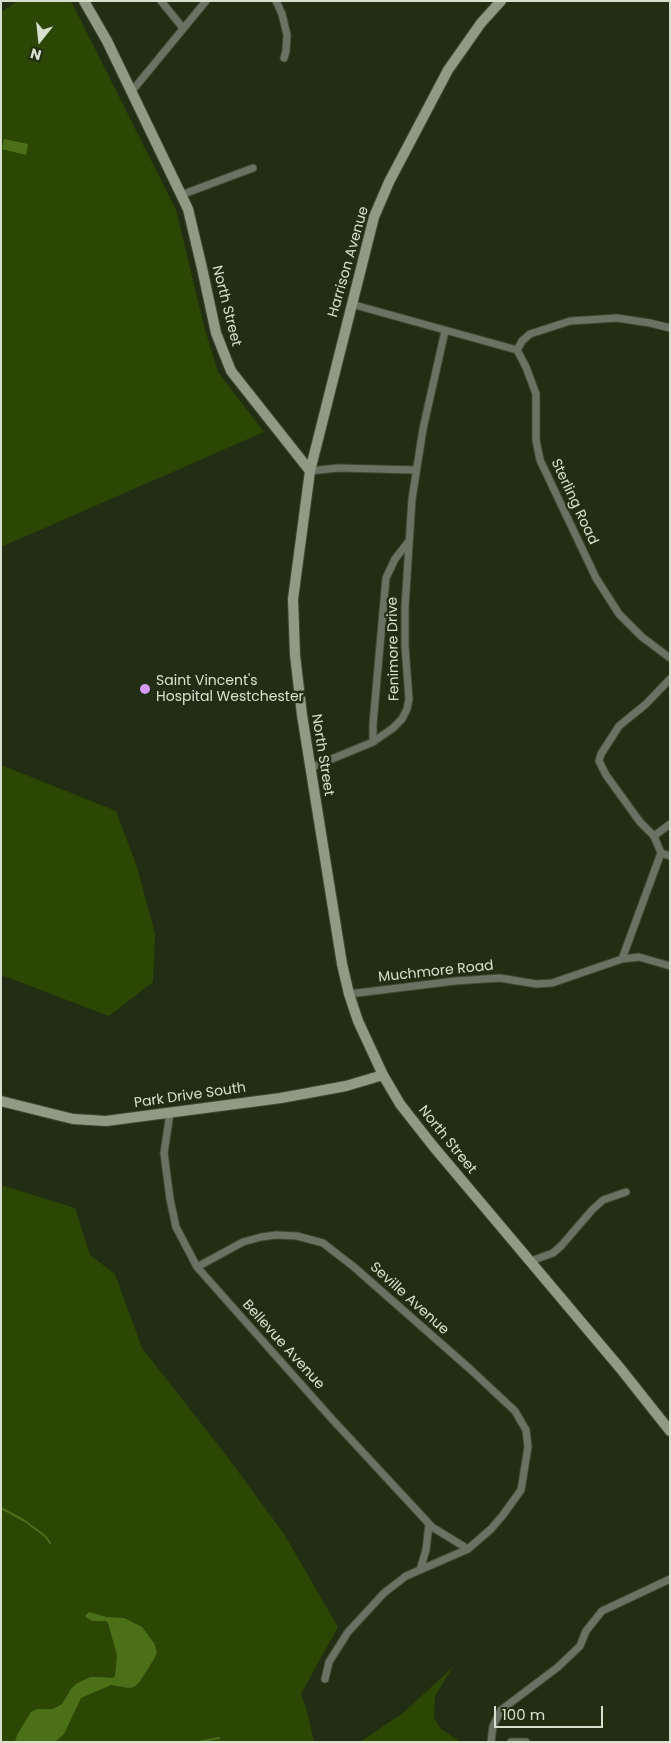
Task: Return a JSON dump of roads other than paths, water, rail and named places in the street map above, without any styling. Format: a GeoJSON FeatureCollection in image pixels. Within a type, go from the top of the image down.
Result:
{"type":"FeatureCollection","features":[{"type":"Feature","properties":{"kind":"main road","name":"North Street"},"geometry":{"type":"LineString","coordinates":[[84,1],[108,41],[188,209],[216,333],[231,371],[310,471],[293,599],[296,665],[310,768],[342,964],[358,1021],[383,1075],[400,1104],[670,1431]]}},
{"type":"Feature","properties":{"kind":"main road","name":"Harrison Avenue"},"geometry":{"type":"LineString","coordinates":[[310,471],[374,217],[448,70],[481,23],[501,1]]}},
{"type":"Feature","properties":{"kind":"main road","name":"Park Drive South"},"geometry":{"type":"LineString","coordinates":[[1,1101],[79,1120],[106,1120],[281,1098],[346,1086],[383,1075]]}},
{"type":"Feature","properties":{"kind":"street"},"geometry":{"type":"LineString","coordinates":[[160,1],[183,28]]}},
{"type":"Feature","properties":{"kind":"street"},"geometry":{"type":"LineString","coordinates":[[132,91],[206,1]]}},
{"type":"Feature","properties":{"kind":"street"},"geometry":{"type":"LineString","coordinates":[[276,1],[282,14],[287,35],[284,58]]}},
{"type":"Feature","properties":{"kind":"street"},"geometry":{"type":"LineString","coordinates":[[181,195],[253,168]]}},
{"type":"Feature","properties":{"kind":"street"},"geometry":{"type":"LineString","coordinates":[[351,304],[516,350],[530,334],[570,321],[617,318],[650,322],[670,328]]}},
{"type":"Feature","properties":{"kind":"street","name":"Fenimore Drive"},"geometry":{"type":"LineString","coordinates":[[310,768],[373,742],[394,728],[402,719],[407,709],[409,699],[405,646],[405,607],[416,470],[423,429],[445,331]]}},
{"type":"Feature","properties":{"kind":"street","name":"Sterling Road"},"geometry":{"type":"LineString","coordinates":[[516,350],[526,367],[536,394],[536,440],[540,460],[596,578],[619,614],[642,637],[670,658]]}},
{"type":"Feature","properties":{"kind":"street"},"geometry":{"type":"LineString","coordinates":[[310,471],[338,468],[416,470]]}},
{"type":"Feature","properties":{"kind":"street","name":"Fenimore Drive"},"geometry":{"type":"LineString","coordinates":[[373,742],[386,578],[395,560],[409,541]]}},
{"type":"Feature","properties":{"kind":"street"},"geometry":{"type":"LineString","coordinates":[[622,959],[661,853],[654,836],[640,822],[601,766],[600,754],[618,726],[646,704],[670,679]]}},
{"type":"Feature","properties":{"kind":"street"},"geometry":{"type":"LineString","coordinates":[[654,836],[670,824]]}},
{"type":"Feature","properties":{"kind":"street"},"geometry":{"type":"LineString","coordinates":[[661,853],[670,856]]}},
{"type":"Feature","properties":{"kind":"street","name":"Muchmore Road"},"geometry":{"type":"LineString","coordinates":[[349,994],[455,981],[500,978],[536,984],[552,983],[622,959],[639,957],[670,966]]}},
{"type":"Feature","properties":{"kind":"street","name":"Bellevue Avenue"},"geometry":{"type":"LineString","coordinates":[[170,1113],[164,1153],[170,1199],[176,1228],[196,1268],[429,1524],[468,1549]]}},
{"type":"Feature","properties":{"kind":"street"},"geometry":{"type":"LineString","coordinates":[[531,1261],[557,1250],[603,1200],[626,1192]]}},
{"type":"Feature","properties":{"kind":"street","name":"Seville Avenue"},"geometry":{"type":"LineString","coordinates":[[196,1268],[243,1242],[261,1237],[276,1235],[297,1236],[323,1243],[354,1267],[515,1411],[526,1430],[528,1447],[521,1490],[491,1529],[468,1549]]}},
{"type":"Feature","properties":{"kind":"street"},"geometry":{"type":"LineString","coordinates":[[420,1570],[426,1550],[429,1524]]}},
{"type":"Feature","properties":{"kind":"street"},"geometry":{"type":"LineString","coordinates":[[325,1679],[329,1662],[353,1626],[395,1583],[468,1549]]}},
{"type":"Feature","properties":{"kind":"street"},"geometry":{"type":"LineString","coordinates":[[491,1742],[494,1726],[501,1710],[558,1667],[580,1646],[586,1631],[602,1611],[670,1579]]}},
{"type":"Feature","properties":{"kind":"street"},"geometry":{"type":"LineString","coordinates":[[512,1740],[526,1742]]}},
{"type":"Feature","properties":{"kind":"waterway"},"geometry":{"type":"LineString","coordinates":[[1,1508],[25,1521],[45,1536],[50,1543]]}},
{"type":"Feature","properties":{"kind":"waterway"},"geometry":{"type":"LineString","coordinates":[[198,1742],[219,1738]]}},
{"type":"Feature","properties":{"kind":"place","name":"Saint Vincent's Hospital Westchester"},"geometry":{"type":"Point","coordinates":[145,689]}}]}
